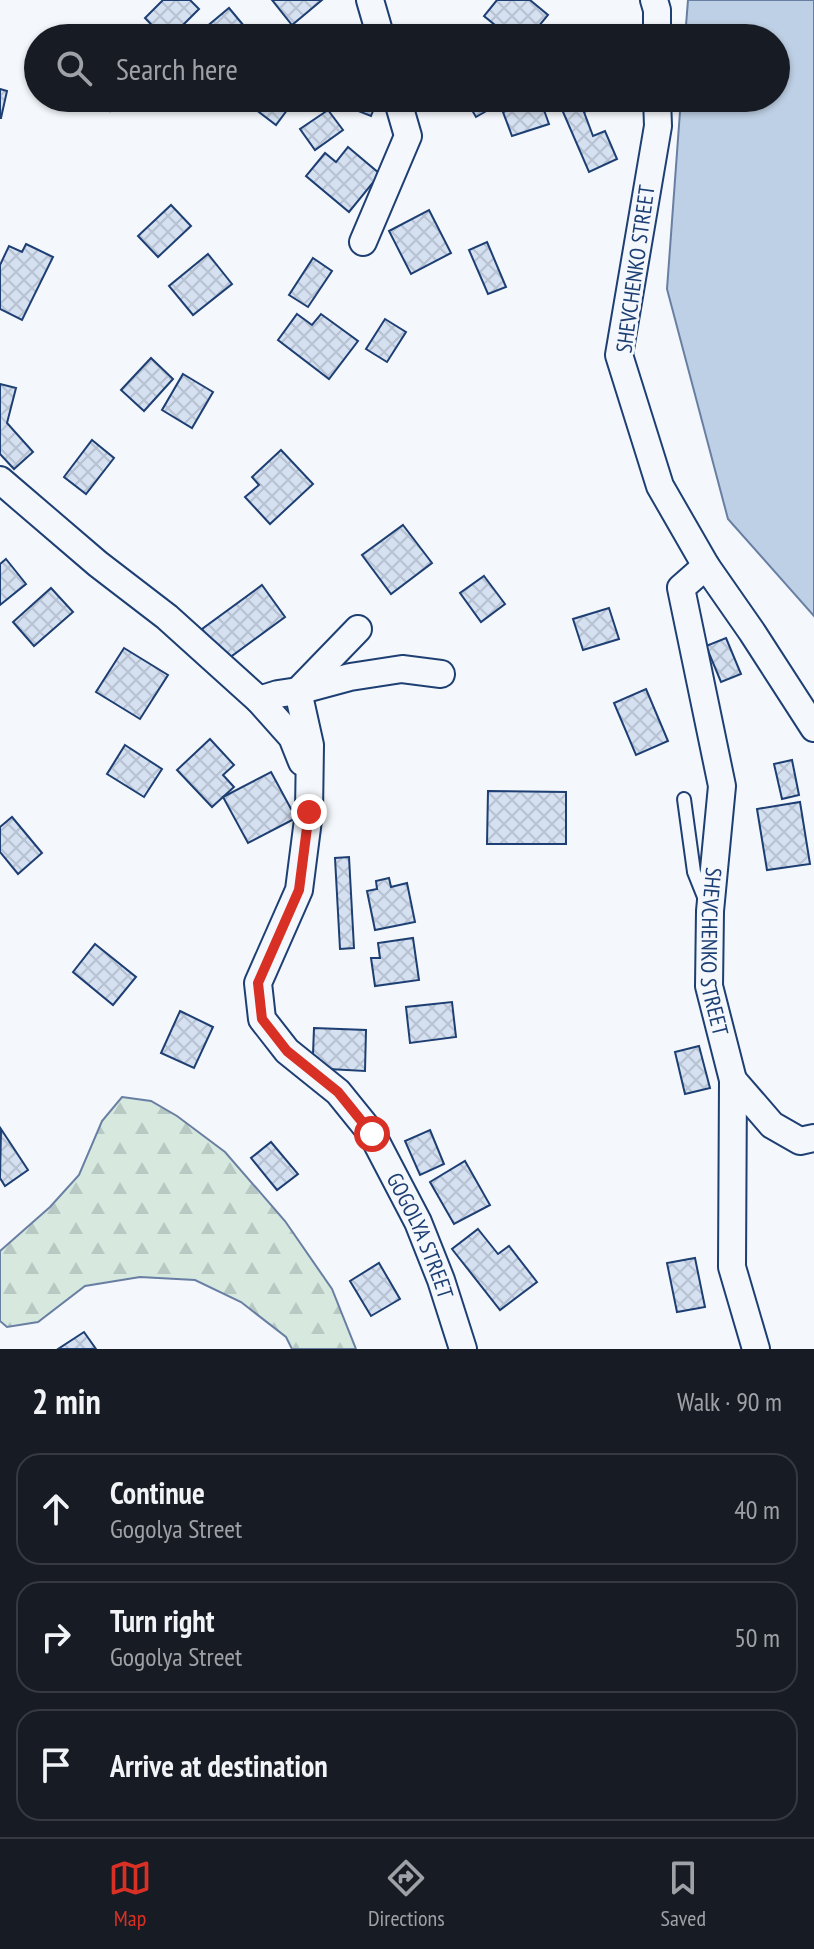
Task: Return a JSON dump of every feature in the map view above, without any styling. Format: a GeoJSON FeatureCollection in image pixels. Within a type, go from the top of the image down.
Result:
{"type":"FeatureCollection","features":[{"type":"Feature","properties":{"kind":"street"},"geometry":{"type":"LineString","coordinates":[[370,0],[377,24]]}},
{"type":"Feature","properties":{"kind":"street"},"geometry":{"type":"LineString","coordinates":[[654,0],[657,24]]}},
{"type":"Feature","properties":{"kind":"street"},"geometry":{"type":"LineString","coordinates":[[363,242],[408,136],[401,112]]}},
{"type":"Feature","properties":{"kind":"street","name":"SHEVCHENKO STREET"},"geometry":{"type":"LineString","coordinates":[[658,112],[658,126],[619,355],[660,486],[706,566],[814,728]]}},
{"type":"Feature","properties":{"kind":"street"},"geometry":{"type":"LineString","coordinates":[[0,480],[98,564],[167,617],[259,700],[292,737],[310,784]]}},
{"type":"Feature","properties":{"kind":"street","name":"SHEVCHENKO STREET"},"geometry":{"type":"LineString","coordinates":[[706,566],[681,588],[722,786],[710,911],[709,986],[733,1080],[732,1267],[756,1349]]}},
{"type":"Feature","properties":{"kind":"street"},"geometry":{"type":"LineString","coordinates":[[298,691],[358,629]]}},
{"type":"Feature","properties":{"kind":"street"},"geometry":{"type":"LineString","coordinates":[[259,700],[350,677],[402,669],[441,674]]}},
{"type":"Feature","properties":{"kind":"street","name":"GOGOLYA STREET"},"geometry":{"type":"LineString","coordinates":[[298,691],[310,745],[309,812],[299,890],[258,983],[262,1019],[287,1051],[338,1092],[372,1134],[418,1222],[463,1349]]}},
{"type":"Feature","properties":{"kind":"street"},"geometry":{"type":"LineString","coordinates":[[733,1080],[772,1125],[800,1141],[814,1138]]}},
{"type":"Feature","properties":{"kind":"lane"},"geometry":{"type":"LineString","coordinates":[[684,799],[694,872],[710,911]]}},
{"type":"Feature","properties":{"kind":"green space"},"geometry":{"type":"Polygon","coordinates":[[[122,1097],[151,1101],[177,1116],[225,1152],[285,1221],[332,1289],[356,1349],[292,1349],[286,1337],[241,1302],[195,1280],[140,1277],[85,1286],[38,1322],[7,1327],[0,1321],[0,1251],[50,1207],[79,1175],[102,1121],[122,1097]]]}},
{"type":"Feature","properties":{"kind":"water"},"geometry":{"type":"Polygon","coordinates":[[[688,0],[814,0],[814,616],[728,519],[667,289],[680,112],[790,112],[790,24],[686,24],[688,0]]]}},
{"type":"Feature","properties":{"kind":"building"},"geometry":{"type":"Polygon","coordinates":[[[163,0],[190,0],[199,9],[184,24],[151,24],[145,18],[163,0]]]}},
{"type":"Feature","properties":{"kind":"building"},"geometry":{"type":"Polygon","coordinates":[[[272,0],[322,0],[293,24],[272,0]]]}},
{"type":"Feature","properties":{"kind":"building"},"geometry":{"type":"Polygon","coordinates":[[[497,0],[530,0],[548,15],[541,24],[494,24],[484,16],[497,0]]]}},
{"type":"Feature","properties":{"kind":"building"},"geometry":{"type":"Polygon","coordinates":[[[229,8],[242,24],[210,24],[229,8]]]}},
{"type":"Feature","properties":{"kind":"building"},"geometry":{"type":"Polygon","coordinates":[[[0,89],[7,91],[1,118],[0,118],[0,89]]]}},
{"type":"Feature","properties":{"kind":"building"},"geometry":{"type":"Polygon","coordinates":[[[259,112],[286,112],[276,125],[259,112]]]}},
{"type":"Feature","properties":{"kind":"building"},"geometry":{"type":"Polygon","coordinates":[[[330,112],[343,130],[315,150],[300,129],[330,112]]]}},
{"type":"Feature","properties":{"kind":"building"},"geometry":{"type":"Polygon","coordinates":[[[503,112],[545,112],[549,124],[512,136],[503,112]]]}},
{"type":"Feature","properties":{"kind":"building"},"geometry":{"type":"Polygon","coordinates":[[[563,112],[584,112],[593,136],[605,131],[617,159],[589,172],[563,112]]]}},
{"type":"Feature","properties":{"kind":"building"},"geometry":{"type":"Polygon","coordinates":[[[348,147],[380,174],[349,212],[306,176],[325,153],[336,162],[348,147]]]}},
{"type":"Feature","properties":{"kind":"building"},"geometry":{"type":"Polygon","coordinates":[[[171,205],[191,226],[158,257],[138,236],[171,205]]]}},
{"type":"Feature","properties":{"kind":"building"},"geometry":{"type":"Polygon","coordinates":[[[429,210],[451,253],[411,274],[389,231],[429,210]]]}},
{"type":"Feature","properties":{"kind":"building"},"geometry":{"type":"Polygon","coordinates":[[[487,242],[506,287],[488,294],[469,250],[487,242]]]}},
{"type":"Feature","properties":{"kind":"building"},"geometry":{"type":"Polygon","coordinates":[[[26,244],[53,257],[22,320],[0,309],[0,265],[9,246],[22,252],[26,244]]]}},
{"type":"Feature","properties":{"kind":"building"},"geometry":{"type":"Polygon","coordinates":[[[208,254],[232,284],[193,315],[169,286],[208,254]]]}},
{"type":"Feature","properties":{"kind":"building"},"geometry":{"type":"Polygon","coordinates":[[[313,258],[332,271],[308,307],[289,295],[313,258]]]}},
{"type":"Feature","properties":{"kind":"building"},"geometry":{"type":"Polygon","coordinates":[[[297,314],[312,325],[321,314],[358,341],[329,379],[278,340],[297,314]]]}},
{"type":"Feature","properties":{"kind":"building"},"geometry":{"type":"Polygon","coordinates":[[[385,319],[406,332],[387,362],[366,349],[385,319]]]}},
{"type":"Feature","properties":{"kind":"building"},"geometry":{"type":"Polygon","coordinates":[[[151,358],[173,379],[144,411],[121,390],[151,358]]]}},
{"type":"Feature","properties":{"kind":"building"},"geometry":{"type":"Polygon","coordinates":[[[183,374],[213,392],[192,428],[162,410],[183,374]]]}},
{"type":"Feature","properties":{"kind":"building"},"geometry":{"type":"Polygon","coordinates":[[[0,384],[16,388],[7,423],[33,452],[14,469],[0,454],[0,384]]]}},
{"type":"Feature","properties":{"kind":"building"},"geometry":{"type":"Polygon","coordinates":[[[92,440],[114,458],[86,494],[64,477],[92,440]]]}},
{"type":"Feature","properties":{"kind":"building"},"geometry":{"type":"Polygon","coordinates":[[[281,450],[313,484],[270,524],[245,497],[259,485],[252,477],[281,450]]]}},
{"type":"Feature","properties":{"kind":"building"},"geometry":{"type":"Polygon","coordinates":[[[403,525],[432,563],[391,594],[362,555],[403,525]]]}},
{"type":"Feature","properties":{"kind":"building"},"geometry":{"type":"Polygon","coordinates":[[[6,559],[26,584],[0,605],[0,564],[6,559]]]}},
{"type":"Feature","properties":{"kind":"building"},"geometry":{"type":"Polygon","coordinates":[[[484,576],[505,604],[481,622],[460,593],[484,576]]]}},
{"type":"Feature","properties":{"kind":"building"},"geometry":{"type":"Polygon","coordinates":[[[262,585],[285,617],[225,661],[202,629],[262,585]]]}},
{"type":"Feature","properties":{"kind":"building"},"geometry":{"type":"Polygon","coordinates":[[[51,588],[73,612],[34,646],[13,622],[51,588]]]}},
{"type":"Feature","properties":{"kind":"building"},"geometry":{"type":"Polygon","coordinates":[[[609,608],[619,639],[583,650],[573,619],[609,608]]]}},
{"type":"Feature","properties":{"kind":"building"},"geometry":{"type":"Polygon","coordinates":[[[726,638],[741,674],[721,682],[706,646],[726,638]]]}},
{"type":"Feature","properties":{"kind":"building"},"geometry":{"type":"Polygon","coordinates":[[[124,648],[168,675],[140,719],[96,692],[124,648]]]}},
{"type":"Feature","properties":{"kind":"building"},"geometry":{"type":"Polygon","coordinates":[[[646,689],[668,741],[636,755],[614,703],[646,689]]]}},
{"type":"Feature","properties":{"kind":"building"},"geometry":{"type":"Polygon","coordinates":[[[210,739],[234,765],[223,775],[234,787],[212,807],[177,770],[210,739]]]}},
{"type":"Feature","properties":{"kind":"building"},"geometry":{"type":"Polygon","coordinates":[[[125,745],[162,769],[144,797],[107,774],[125,745]]]}},
{"type":"Feature","properties":{"kind":"building"},"geometry":{"type":"Polygon","coordinates":[[[792,760],[799,795],[782,799],[774,764],[792,760]]]}},
{"type":"Feature","properties":{"kind":"building"},"geometry":{"type":"Polygon","coordinates":[[[271,772],[296,818],[248,843],[223,797],[271,772]]]}},
{"type":"Feature","properties":{"kind":"building"},"geometry":{"type":"Polygon","coordinates":[[[488,791],[566,792],[566,844],[487,844],[488,791]]]}},
{"type":"Feature","properties":{"kind":"building"},"geometry":{"type":"Polygon","coordinates":[[[800,802],[810,864],[767,870],[757,809],[800,802]]]}},
{"type":"Feature","properties":{"kind":"building"},"geometry":{"type":"Polygon","coordinates":[[[12,817],[42,853],[18,874],[0,852],[0,827],[12,817]]]}},
{"type":"Feature","properties":{"kind":"building"},"geometry":{"type":"Polygon","coordinates":[[[349,857],[354,948],[340,949],[335,858],[349,857]]]}},
{"type":"Feature","properties":{"kind":"building"},"geometry":{"type":"Polygon","coordinates":[[[389,878],[391,887],[407,883],[415,922],[375,930],[367,891],[377,889],[376,881],[389,878]]]}},
{"type":"Feature","properties":{"kind":"building"},"geometry":{"type":"Polygon","coordinates":[[[413,938],[419,980],[375,986],[371,958],[380,958],[378,943],[413,938]]]}},
{"type":"Feature","properties":{"kind":"building"},"geometry":{"type":"Polygon","coordinates":[[[95,944],[136,977],[113,1005],[73,972],[95,944]]]}},
{"type":"Feature","properties":{"kind":"building"},"geometry":{"type":"Polygon","coordinates":[[[452,1002],[456,1037],[410,1043],[406,1007],[452,1002]]]}},
{"type":"Feature","properties":{"kind":"building"},"geometry":{"type":"Polygon","coordinates":[[[180,1011],[213,1027],[194,1068],[161,1053],[180,1011]]]}},
{"type":"Feature","properties":{"kind":"building"},"geometry":{"type":"Polygon","coordinates":[[[314,1028],[366,1030],[365,1071],[328,1069],[313,1054],[314,1028]]]}},
{"type":"Feature","properties":{"kind":"building"},"geometry":{"type":"Polygon","coordinates":[[[699,1046],[710,1088],[685,1094],[675,1052],[699,1046]]]}},
{"type":"Feature","properties":{"kind":"building"},"geometry":{"type":"Polygon","coordinates":[[[1,1129],[28,1170],[5,1186],[0,1178],[1,1129]]]}},
{"type":"Feature","properties":{"kind":"building"},"geometry":{"type":"Polygon","coordinates":[[[430,1130],[444,1164],[420,1175],[405,1141],[430,1130]]]}},
{"type":"Feature","properties":{"kind":"building"},"geometry":{"type":"Polygon","coordinates":[[[271,1142],[298,1174],[277,1190],[251,1158],[271,1142]]]}},
{"type":"Feature","properties":{"kind":"building"},"geometry":{"type":"Polygon","coordinates":[[[465,1161],[490,1205],[454,1224],[430,1182],[465,1161]]]}},
{"type":"Feature","properties":{"kind":"building"},"geometry":{"type":"Polygon","coordinates":[[[478,1229],[498,1254],[509,1246],[537,1282],[500,1310],[452,1249],[478,1229]]]}},
{"type":"Feature","properties":{"kind":"building"},"geometry":{"type":"Polygon","coordinates":[[[695,1258],[705,1307],[677,1312],[667,1263],[695,1258]]]}},
{"type":"Feature","properties":{"kind":"building"},"geometry":{"type":"Polygon","coordinates":[[[379,1263],[400,1299],[371,1316],[350,1281],[379,1263]]]}},
{"type":"Feature","properties":{"kind":"building"},"geometry":{"type":"Polygon","coordinates":[[[84,1332],[96,1349],[58,1349],[84,1332]]]}},
{"type":"Feature","properties":{"kind":"route"},"geometry":{"type":"LineString","coordinates":[[309,812],[299,890],[258,983],[262,1019],[287,1051],[338,1092],[372,1134]]}}]}
